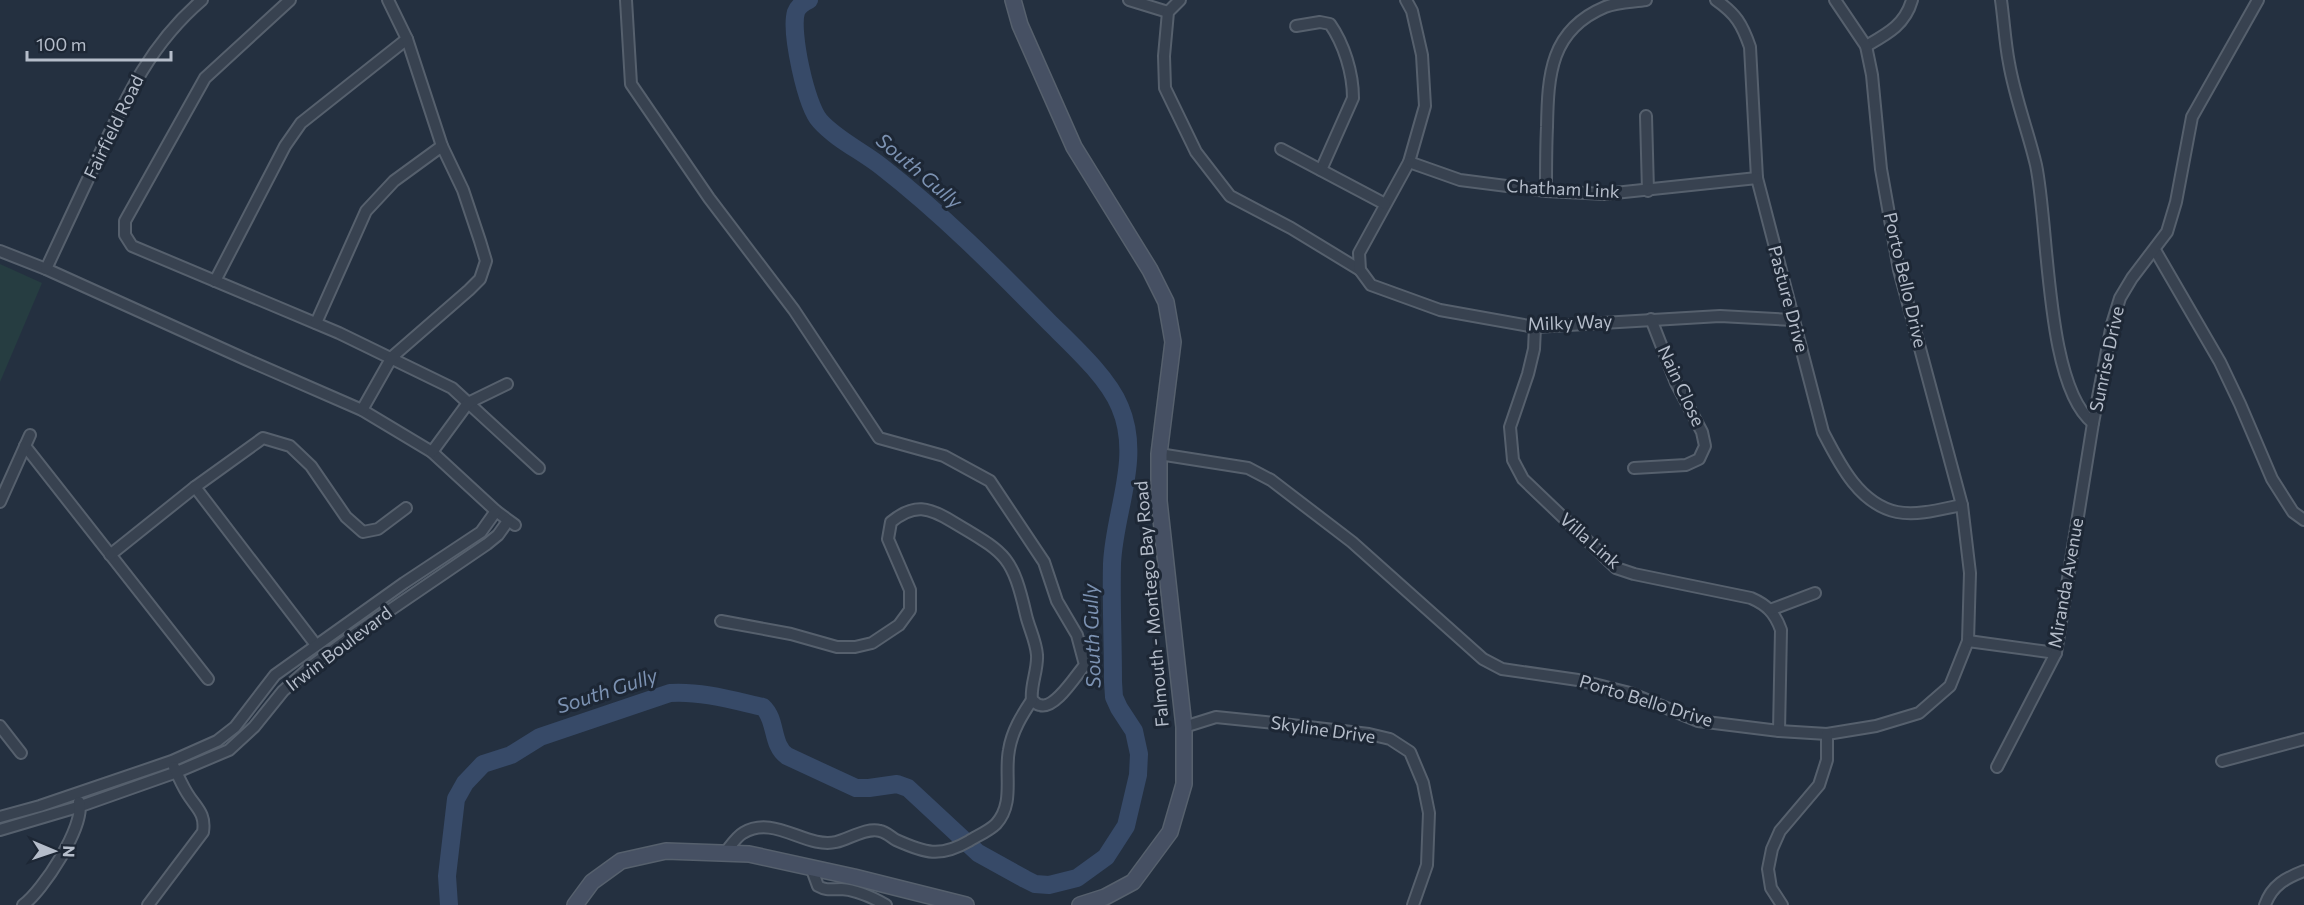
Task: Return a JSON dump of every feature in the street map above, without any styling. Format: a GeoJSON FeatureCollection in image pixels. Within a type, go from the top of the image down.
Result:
{"type":"FeatureCollection","features":[{"type":"Feature","properties":{"kind":"main road","name":"Falmouth - Montego Bay Road"},"geometry":{"type":"LineString","coordinates":[[1013,0],[1020,25],[1074,147],[1150,270],[1166,302],[1173,342],[1159,454],[1159,501],[1184,727],[1184,784],[1170,832],[1133,882],[1105,897],[1080,905]]}},
{"type":"Feature","properties":{"kind":"main road"},"geometry":{"type":"LineString","coordinates":[[575,905],[592,882],[621,861],[666,851],[749,854],[966,905]]}},
{"type":"Feature","properties":{"kind":"street","name":"Fairfield Road"},"geometry":{"type":"LineString","coordinates":[[46,269],[137,78],[152,53],[202,0]]}},
{"type":"Feature","properties":{"kind":"street"},"geometry":{"type":"LineString","coordinates":[[290,0],[205,78],[125,221],[125,235],[132,246],[316,323],[392,357],[452,388],[539,468]]}},
{"type":"Feature","properties":{"kind":"street"},"geometry":{"type":"LineString","coordinates":[[362,410],[392,357],[480,279],[486,261],[463,190],[442,146],[407,39],[388,0]]}},
{"type":"Feature","properties":{"kind":"street"},"geometry":{"type":"LineString","coordinates":[[626,0],[631,84],[710,198],[794,310],[879,438],[944,456],[990,481],[1044,562],[1057,600],[1077,635],[1085,665],[1061,696],[1041,706],[1032,700]]}},
{"type":"Feature","properties":{"kind":"street"},"geometry":{"type":"LineString","coordinates":[[1129,0],[1168,12],[1180,0]]}},
{"type":"Feature","properties":{"kind":"street"},"geometry":{"type":"LineString","coordinates":[[1360,270],[1359,253],[1408,162],[1425,106],[1422,55],[1412,11],[1406,0]]}},
{"type":"Feature","properties":{"kind":"street"},"geometry":{"type":"LineString","coordinates":[[1546,191],[1548,84],[1553,59],[1566,37],[1584,19],[1606,7],[1646,0]]}},
{"type":"Feature","properties":{"kind":"street","name":"Pasture Drive"},"geometry":{"type":"LineString","coordinates":[[1716,0],[1738,19],[1744,28],[1750,47],[1757,178],[1823,432],[1842,470],[1875,504],[1898,512],[1924,513],[1962,505]]}},
{"type":"Feature","properties":{"kind":"street","name":"Porto Bello Drive"},"geometry":{"type":"LineString","coordinates":[[1159,454],[1248,468],[1271,480],[1352,542],[1483,658],[1502,669],[1578,680],[1630,693],[1698,720],[1779,731],[1827,734],[1876,726],[1918,713],[1950,686],[1968,641],[1970,573],[1962,505],[1899,270],[1881,169],[1872,75],[1866,46],[1835,0]]}},
{"type":"Feature","properties":{"kind":"street"},"geometry":{"type":"LineString","coordinates":[[1866,46],[1893,31],[1908,13],[1912,0]]}},
{"type":"Feature","properties":{"kind":"street","name":"Sunrise Drive"},"geometry":{"type":"LineString","coordinates":[[2001,0],[2009,64],[2036,166],[2052,314],[2068,383],[2080,410],[2093,423]]}},
{"type":"Feature","properties":{"kind":"street","name":"Sunrise Drive"},"geometry":{"type":"LineString","coordinates":[[2093,423],[2112,324],[2120,298],[2132,278],[2168,232],[2192,117],[2258,0]]}},
{"type":"Feature","properties":{"kind":"street","name":"Milky Way"},"geometry":{"type":"LineString","coordinates":[[1168,12],[1164,88],[1196,152],[1230,196],[1291,228],[1360,270],[1371,285],[1379,289],[1440,310],[1535,327],[1720,316],[1793,320]]}},
{"type":"Feature","properties":{"kind":"street"},"geometry":{"type":"LineString","coordinates":[[1296,26],[1320,22],[1330,24],[1344,54],[1353,87],[1353,98],[1321,170]]}},
{"type":"Feature","properties":{"kind":"street"},"geometry":{"type":"LineString","coordinates":[[215,280],[285,146],[301,123],[407,39]]}},
{"type":"Feature","properties":{"kind":"street"},"geometry":{"type":"LineString","coordinates":[[1646,116],[1648,191]]}},
{"type":"Feature","properties":{"kind":"street"},"geometry":{"type":"LineString","coordinates":[[316,323],[366,211],[394,181],[442,146]]}},
{"type":"Feature","properties":{"kind":"street"},"geometry":{"type":"LineString","coordinates":[[1281,149],[1385,204]]}},
{"type":"Feature","properties":{"kind":"street","name":"Chatham Link"},"geometry":{"type":"LineString","coordinates":[[1408,162],[1460,180],[1546,191],[1605,194],[1757,178]]}},
{"type":"Feature","properties":{"kind":"street"},"geometry":{"type":"LineString","coordinates":[[2155,250],[2220,362],[2241,404],[2272,479],[2293,512],[2304,520]]}},
{"type":"Feature","properties":{"kind":"street"},"geometry":{"type":"LineString","coordinates":[[0,251],[46,269],[362,410],[432,452],[496,511]]}},
{"type":"Feature","properties":{"kind":"street","name":"Nain Close"},"geometry":{"type":"LineString","coordinates":[[1634,468],[1686,465],[1699,459],[1705,446],[1701,432],[1676,383],[1651,319]]}},
{"type":"Feature","properties":{"kind":"street","name":"Villa Link"},"geometry":{"type":"LineString","coordinates":[[1535,327],[1534,349],[1530,366],[1509,428],[1513,460],[1524,479],[1616,568],[1634,574],[1751,598],[1761,602],[1770,610]]}},
{"type":"Feature","properties":{"kind":"street"},"geometry":{"type":"LineString","coordinates":[[432,452],[468,403],[507,384]]}},
{"type":"Feature","properties":{"kind":"street","name":"Miranda Avenue"},"geometry":{"type":"LineString","coordinates":[[1997,767],[2056,653],[2093,423]]}},
{"type":"Feature","properties":{"kind":"street"},"geometry":{"type":"LineString","coordinates":[[0,502],[30,435]]}},
{"type":"Feature","properties":{"kind":"street"},"geometry":{"type":"LineString","coordinates":[[110,555],[195,487],[263,438],[290,446],[311,466],[346,517],[363,532],[378,529],[406,508]]}},
{"type":"Feature","properties":{"kind":"street"},"geometry":{"type":"LineString","coordinates":[[25,446],[208,679]]}},
{"type":"Feature","properties":{"kind":"street"},"geometry":{"type":"LineString","coordinates":[[195,487],[316,645]]}},
{"type":"Feature","properties":{"kind":"street"},"geometry":{"type":"LineString","coordinates":[[721,621],[791,634],[837,647],[872,643],[899,625],[910,610],[910,590],[888,539],[891,522],[904,511],[917,509],[936,512],[988,542],[1004,555],[1014,571],[1037,653],[1032,700],[1013,733],[1009,747],[1008,800],[1003,816],[993,827],[956,849],[933,854],[911,847],[879,830],[856,834],[835,843],[812,840],[786,830],[759,828],[742,833],[725,853]]}},
{"type":"Feature","properties":{"kind":"street","name":"Irwin Boulevard"},"geometry":{"type":"LineString","coordinates":[[0,817],[172,761],[217,741],[235,728],[275,675],[404,583],[481,532],[496,511],[511,523],[498,535],[310,668],[283,691],[262,714],[254,727],[229,750],[177,772],[81,806],[0,830]]}},
{"type":"Feature","properties":{"kind":"street"},"geometry":{"type":"LineString","coordinates":[[404,583],[412,594]]}},
{"type":"Feature","properties":{"kind":"street"},"geometry":{"type":"LineString","coordinates":[[1779,731],[1781,630],[1770,610],[1815,593]]}},
{"type":"Feature","properties":{"kind":"street"},"geometry":{"type":"LineString","coordinates":[[1968,641],[2056,653]]}},
{"type":"Feature","properties":{"kind":"street"},"geometry":{"type":"LineString","coordinates":[[300,657],[310,668]]}},
{"type":"Feature","properties":{"kind":"street"},"geometry":{"type":"LineString","coordinates":[[252,706],[262,714]]}},
{"type":"Feature","properties":{"kind":"street","name":"Skyline Drive"},"geometry":{"type":"LineString","coordinates":[[1184,727],[1216,717],[1265,722],[1370,734],[1390,739],[1410,752],[1423,783],[1429,813],[1427,865],[1413,905]]}},
{"type":"Feature","properties":{"kind":"street"},"geometry":{"type":"LineString","coordinates":[[0,726],[21,753]]}},
{"type":"Feature","properties":{"kind":"street"},"geometry":{"type":"LineString","coordinates":[[1782,905],[1771,888],[1768,869],[1772,849],[1780,831],[1819,785],[1827,760],[1827,734]]}},
{"type":"Feature","properties":{"kind":"street"},"geometry":{"type":"LineString","coordinates":[[2222,761],[2304,739]]}},
{"type":"Feature","properties":{"kind":"street"},"geometry":{"type":"LineString","coordinates":[[148,905],[203,832],[204,818],[201,811],[187,794],[172,761]]}},
{"type":"Feature","properties":{"kind":"street"},"geometry":{"type":"LineString","coordinates":[[23,905],[39,889],[74,834],[81,806],[76,793]]}},
{"type":"Feature","properties":{"kind":"street"},"geometry":{"type":"LineString","coordinates":[[811,867],[818,886],[826,890],[841,889],[869,895],[886,905]]}},
{"type":"Feature","properties":{"kind":"street"},"geometry":{"type":"LineString","coordinates":[[2265,905],[2274,889],[2285,878],[2304,870]]}},
{"type":"Feature","properties":{"kind":"green space"},"geometry":{"type":"Polygon","coordinates":[[[0,264],[42,283],[0,382],[0,264]]]}},
{"type":"Feature","properties":{"kind":"waterway","name":"South Gully"},"geometry":{"type":"LineString","coordinates":[[449,905],[447,876],[456,799],[465,783],[483,764],[511,755],[540,737],[670,693],[705,695],[763,707],[770,719],[778,746],[787,756],[856,788],[897,784],[908,788],[978,853],[1035,884],[1049,885],[1077,878],[1106,857],[1126,826],[1138,775],[1139,754],[1134,731],[1114,697],[1113,682],[1112,564],[1128,465],[1126,426],[1120,407],[1107,384],[1088,361],[967,241],[904,185],[834,134],[820,121],[810,100],[800,68],[795,35],[796,12],[809,0]]}}]}
